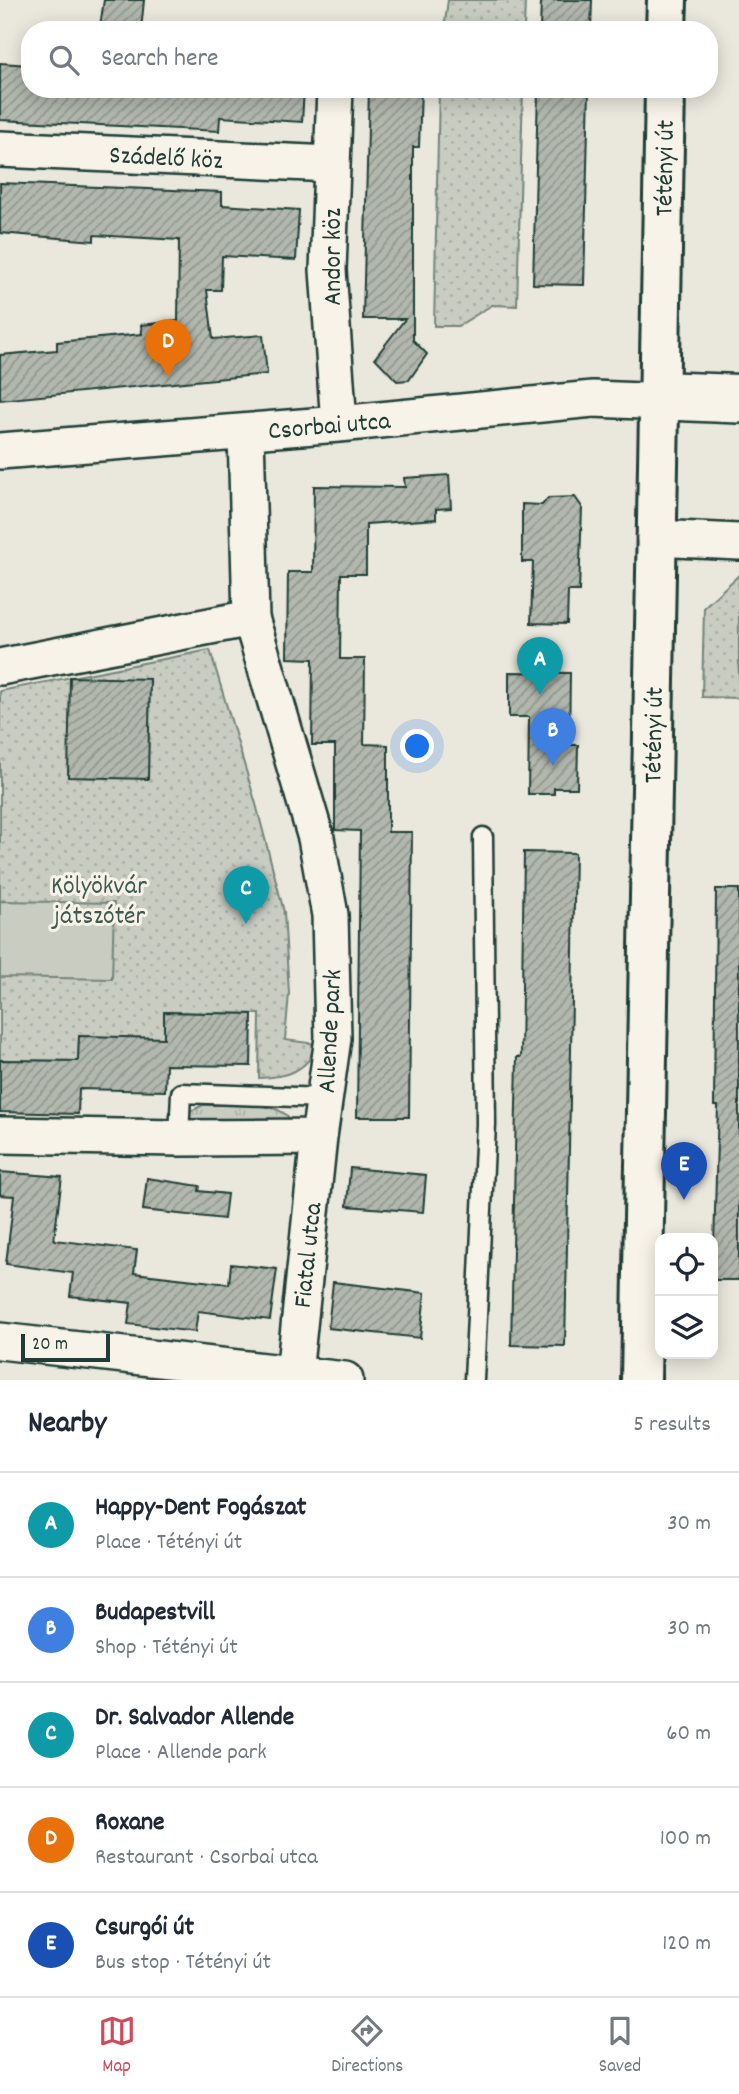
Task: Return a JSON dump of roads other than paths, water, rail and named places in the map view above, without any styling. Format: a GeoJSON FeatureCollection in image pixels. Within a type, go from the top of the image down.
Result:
{"type":"FeatureCollection","features":[{"type":"Feature","properties":{"kind":"street"},"geometry":{"type":"LineString","coordinates":[[666,21],[667,0]]}},
{"type":"Feature","properties":{"kind":"street","name":"Andor köz"},"geometry":{"type":"LineString","coordinates":[[335,98],[328,270],[339,424]]}},
{"type":"Feature","properties":{"kind":"street","name":"Tétényi út"},"geometry":{"type":"LineString","coordinates":[[640,1380],[665,98]]}},
{"type":"Feature","properties":{"kind":"street","name":"Szádelő köz"},"geometry":{"type":"LineString","coordinates":[[0,149],[332,164]]}},
{"type":"Feature","properties":{"kind":"street","name":"Csorbai utca"},"geometry":{"type":"LineString","coordinates":[[0,451],[339,424],[658,391],[739,405]]}},
{"type":"Feature","properties":{"kind":"street","name":"Allende park"},"geometry":{"type":"LineString","coordinates":[[246,432],[251,618],[316,838],[330,915],[332,1038],[319,1137]]}},
{"type":"Feature","properties":{"kind":"street"},"geometry":{"type":"LineString","coordinates":[[655,538],[739,542]]}},
{"type":"Feature","properties":{"kind":"street"},"geometry":{"type":"LineString","coordinates":[[0,667],[251,618]]}},
{"type":"Feature","properties":{"kind":"street"},"geometry":{"type":"LineString","coordinates":[[0,1135],[319,1137]]}},
{"type":"Feature","properties":{"kind":"street","name":"Fiatal utca"},"geometry":{"type":"LineString","coordinates":[[294,1374],[319,1137]]}},
{"type":"Feature","properties":{"kind":"street"},"geometry":{"type":"LineString","coordinates":[[0,1341],[176,1370],[294,1374],[345,1380]]}},
{"type":"Feature","properties":{"kind":"lane"},"geometry":{"type":"LineString","coordinates":[[658,391],[739,384]]}},
{"type":"Feature","properties":{"kind":"lane"},"geometry":{"type":"LineString","coordinates":[[474,1380],[486,1124],[484,837]]}},
{"type":"Feature","properties":{"kind":"lane"},"geometry":{"type":"LineString","coordinates":[[179,1138],[181,1093],[325,1098]]}},
{"type":"Feature","properties":{"kind":"place","name":"Roxane"},"geometry":{"type":"Point","coordinates":[168,377]}},
{"type":"Feature","properties":{"kind":"place","name":"Happy-Dent Fogászat"},"geometry":{"type":"Point","coordinates":[540,695]}},
{"type":"Feature","properties":{"kind":"place","name":"Budapestvill"},"geometry":{"type":"Point","coordinates":[553,766]}},
{"type":"Feature","properties":{"kind":"place","name":"Dr. Salvador Allende"},"geometry":{"type":"Point","coordinates":[246,924]}},
{"type":"Feature","properties":{"kind":"place","name":"Csurgói út"},"geometry":{"type":"Point","coordinates":[684,1200]}},
{"type":"Feature","properties":{"kind":"park label","name":"Kölyökvár játszótér"},"geometry":{"type":"Point","coordinates":[99,899]}}]}
